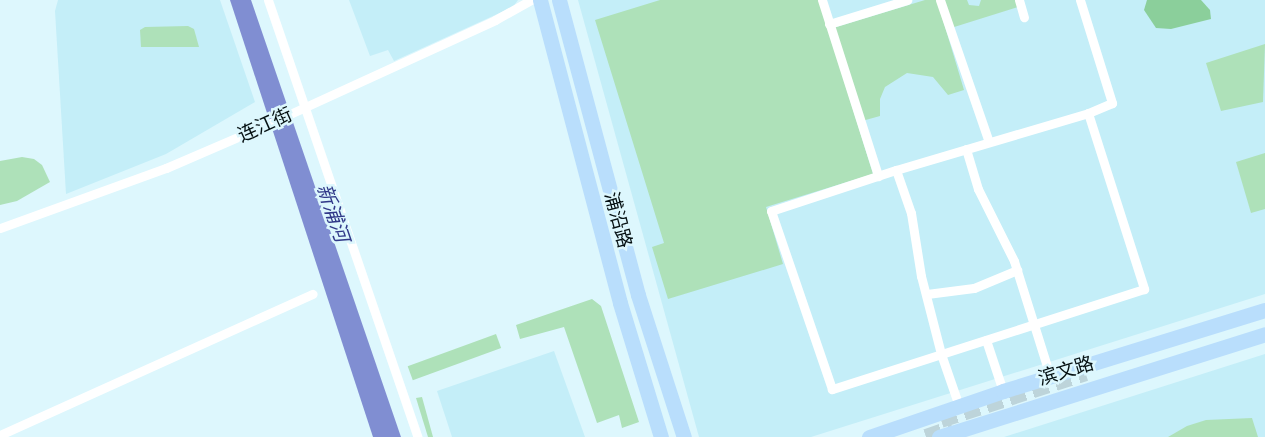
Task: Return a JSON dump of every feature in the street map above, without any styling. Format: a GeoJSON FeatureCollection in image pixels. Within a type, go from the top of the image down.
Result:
{"type":"FeatureCollection","features":[{"type":"Feature","properties":{"kind":"main road","name":"浦沿路"},"geometry":{"type":"LineString","coordinates":[[559,0],[638,296],[684,437]]}},
{"type":"Feature","properties":{"kind":"main road","name":"浦沿路"},"geometry":{"type":"LineString","coordinates":[[542,6],[620,303],[661,437]]}},
{"type":"Feature","properties":{"kind":"main road","name":"滨文路"},"geometry":{"type":"LineString","coordinates":[[869,437],[1003,391],[1265,310]]}},
{"type":"Feature","properties":{"kind":"main road","name":"滨文路"},"geometry":{"type":"LineString","coordinates":[[939,437],[1265,334]]}},
{"type":"Feature","properties":{"kind":"street"},"geometry":{"type":"LineString","coordinates":[[268,0],[302,108],[418,437]]}},
{"type":"Feature","properties":{"kind":"street"},"geometry":{"type":"LineString","coordinates":[[822,0],[878,176]]}},
{"type":"Feature","properties":{"kind":"street"},"geometry":{"type":"LineString","coordinates":[[829,24],[907,0]]}},
{"type":"Feature","properties":{"kind":"street"},"geometry":{"type":"LineString","coordinates":[[940,0],[990,142]]}},
{"type":"Feature","properties":{"kind":"street"},"geometry":{"type":"LineString","coordinates":[[1019,0],[1024,17]]}},
{"type":"Feature","properties":{"kind":"street"},"geometry":{"type":"LineString","coordinates":[[1080,0],[1112,103],[1088,113],[896,170],[772,211],[832,389],[1144,289],[1088,113]]}},
{"type":"Feature","properties":{"kind":"street","name":"连江街"},"geometry":{"type":"LineString","coordinates":[[0,228],[157,172],[266,126],[528,3],[542,6]]}},
{"type":"Feature","properties":{"kind":"street"},"geometry":{"type":"LineString","coordinates":[[966,149],[978,189],[1016,270],[1050,376]]}},
{"type":"Feature","properties":{"kind":"street"},"geometry":{"type":"LineString","coordinates":[[896,170],[911,213],[941,354],[959,406]]}},
{"type":"Feature","properties":{"kind":"street"},"geometry":{"type":"LineString","coordinates":[[927,294],[974,288],[1016,270]]}},
{"type":"Feature","properties":{"kind":"street"},"geometry":{"type":"LineString","coordinates":[[0,435],[313,294]]}},
{"type":"Feature","properties":{"kind":"street"},"geometry":{"type":"LineString","coordinates":[[986,340],[1003,391]]}},
{"type":"Feature","properties":{"kind":"shaded area"},"geometry":{"type":"Polygon","coordinates":[[[58,0],[220,0],[255,102],[166,154],[66,194],[55,11],[58,0]]]}},
{"type":"Feature","properties":{"kind":"shaded area"},"geometry":{"type":"Polygon","coordinates":[[[349,0],[518,0],[513,7],[394,61],[388,50],[370,56],[349,0]]]}},
{"type":"Feature","properties":{"kind":"shaded area"},"geometry":{"type":"Polygon","coordinates":[[[578,0],[1265,0],[1265,294],[811,437],[699,437],[578,0]]]}},
{"type":"Feature","properties":{"kind":"shaded area"},"geometry":{"type":"Polygon","coordinates":[[[554,351],[585,437],[452,437],[437,391],[554,351]]]}},
{"type":"Feature","properties":{"kind":"shaded area"},"geometry":{"type":"Polygon","coordinates":[[[1265,354],[1265,437],[1004,437],[1265,354]]]}},
{"type":"Feature","properties":{"kind":"green space"},"geometry":{"type":"Polygon","coordinates":[[[660,0],[819,0],[873,174],[766,207],[783,264],[668,299],[652,247],[664,243],[595,20],[660,0]]]}},
{"type":"Feature","properties":{"kind":"green space"},"geometry":{"type":"Polygon","coordinates":[[[925,0],[937,0],[964,90],[948,95],[933,77],[907,73],[885,87],[880,99],[880,116],[862,121],[833,28],[925,0]]]}},
{"type":"Feature","properties":{"kind":"green space"},"geometry":{"type":"Polygon","coordinates":[[[943,0],[967,0],[969,5],[979,6],[981,0],[1016,0],[1018,7],[951,28],[943,0]]]}},
{"type":"Feature","properties":{"kind":"green space"},"geometry":{"type":"Polygon","coordinates":[[[1147,0],[1201,0],[1210,10],[1211,19],[1171,29],[1156,28],[1144,10],[1147,0]]]}},
{"type":"Feature","properties":{"kind":"green space"},"geometry":{"type":"Polygon","coordinates":[[[188,26],[194,29],[199,47],[141,47],[140,30],[145,27],[188,26]]]}},
{"type":"Feature","properties":{"kind":"green space"},"geometry":{"type":"Polygon","coordinates":[[[1265,44],[1263,102],[1221,111],[1206,63],[1265,44]]]}},
{"type":"Feature","properties":{"kind":"green space"},"geometry":{"type":"Polygon","coordinates":[[[1265,153],[1265,209],[1251,213],[1236,162],[1265,153]]]}},
{"type":"Feature","properties":{"kind":"green space"},"geometry":{"type":"Polygon","coordinates":[[[22,157],[34,159],[42,165],[50,182],[17,201],[0,205],[0,161],[22,157]]]}},
{"type":"Feature","properties":{"kind":"green space"},"geometry":{"type":"Polygon","coordinates":[[[592,299],[601,306],[639,422],[622,428],[619,415],[597,423],[564,327],[520,339],[516,325],[592,299]]]}},
{"type":"Feature","properties":{"kind":"green space"},"geometry":{"type":"Polygon","coordinates":[[[496,334],[501,348],[413,380],[408,366],[496,334]]]}},
{"type":"Feature","properties":{"kind":"green space"},"geometry":{"type":"Polygon","coordinates":[[[422,397],[433,437],[428,437],[416,398],[422,397]]]}},
{"type":"Feature","properties":{"kind":"green space"},"geometry":{"type":"Polygon","coordinates":[[[1252,418],[1258,437],[1168,437],[1187,426],[1206,420],[1252,418]]]}},
{"type":"Feature","properties":{"kind":"water"},"geometry":{"type":"Polygon","coordinates":[[[230,0],[251,0],[401,437],[373,437],[230,0]]]}},
{"type":"Feature","properties":{"kind":"tunnel"},"geometry":{"type":"LineString","coordinates":[[941,420],[1086,373]]}},
{"type":"Feature","properties":{"kind":"tunnel"},"geometry":{"type":"LineString","coordinates":[[926,437],[952,428]]}},
{"type":"Feature","properties":{"kind":"water label","name":"新浦河"},"geometry":{"type":"Point","coordinates":[333,213]}}]}
